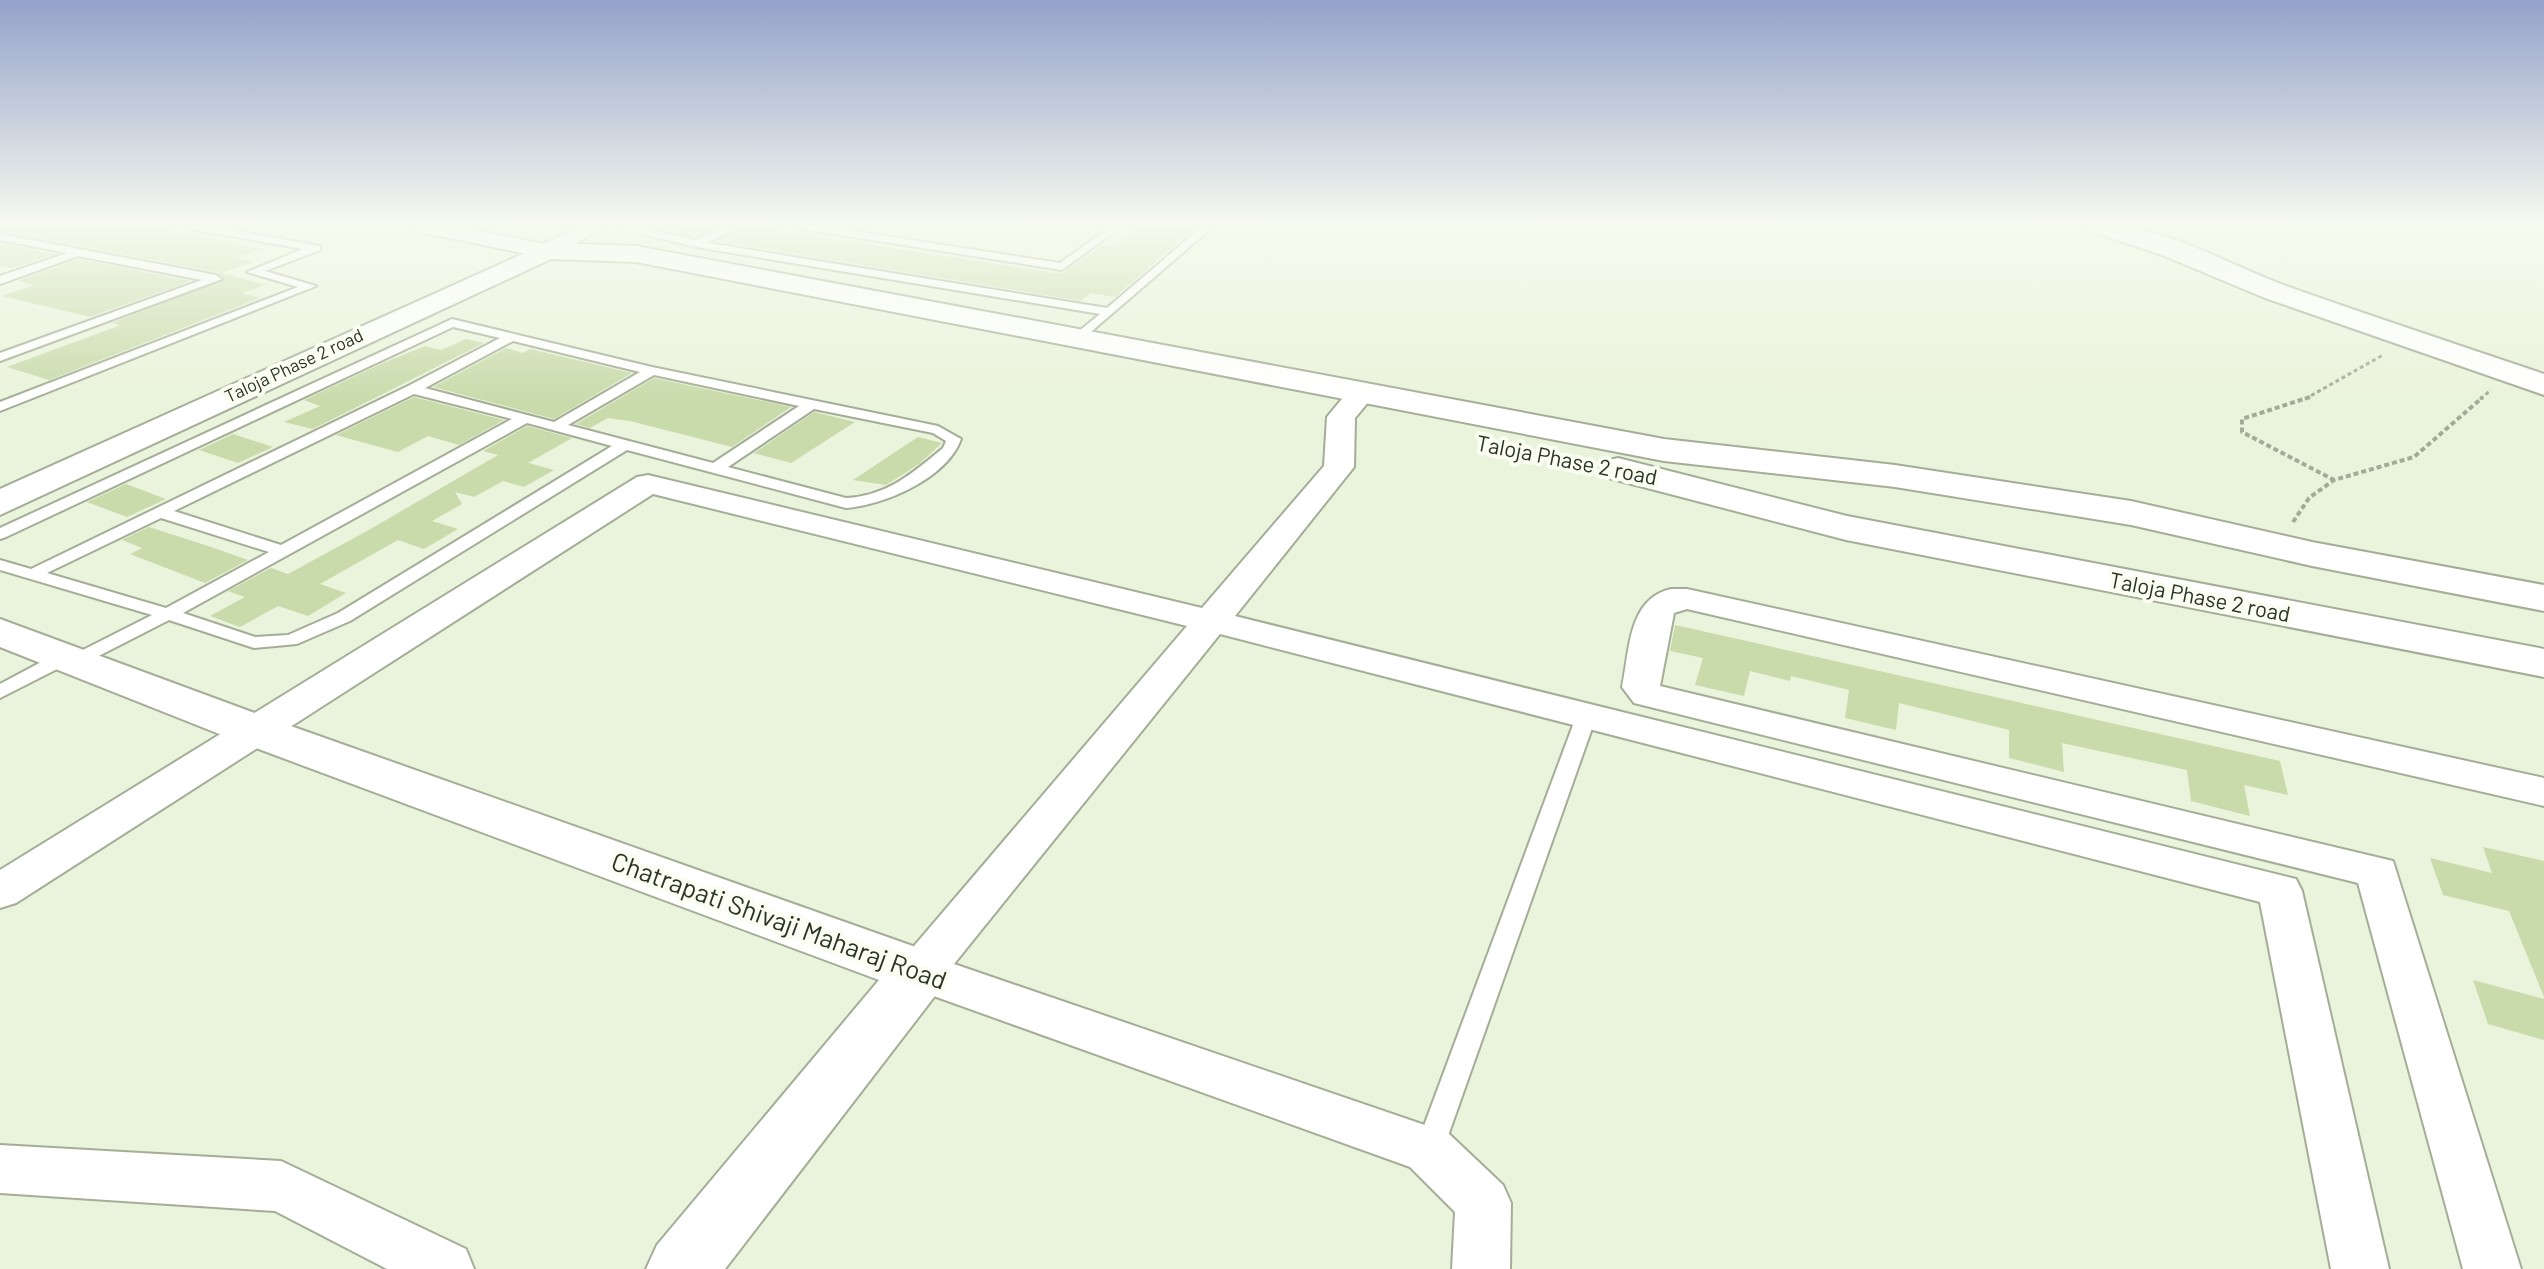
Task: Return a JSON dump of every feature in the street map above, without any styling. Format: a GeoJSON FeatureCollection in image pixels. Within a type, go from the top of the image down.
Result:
{"type":"FeatureCollection","features":[{"type":"Feature","properties":{"kind":"street","name":"Taloja Phase 2 road"},"geometry":{"type":"LineString","coordinates":[[0,503],[473,284]]}},
{"type":"Feature","properties":{"kind":"street","name":"Taloja Phase 2 road"},"geometry":{"type":"LineString","coordinates":[[682,284],[1658,462],[1895,476],[2131,513],[2312,554],[2544,598]]}},
{"type":"Feature","properties":{"kind":"street","name":"Taloja Phase 2 road"},"geometry":{"type":"LineString","coordinates":[[794,284],[1078,339],[1351,405]]}},
{"type":"Feature","properties":{"kind":"street"},"geometry":{"type":"LineString","coordinates":[[2253,284],[2544,385]]}},
{"type":"Feature","properties":{"kind":"street"},"geometry":{"type":"LineString","coordinates":[[682,1269],[920,972],[1339,467],[1351,405]]}},
{"type":"Feature","properties":{"kind":"street","name":"Taloja Phase 2 road"},"geometry":{"type":"LineString","coordinates":[[1658,462],[1737,501],[1861,531],[2544,663]]}},
{"type":"Feature","properties":{"kind":"street"},"geometry":{"type":"LineString","coordinates":[[1658,462],[1953,518],[2544,615]]}},
{"type":"Feature","properties":{"kind":"street"},"geometry":{"type":"LineString","coordinates":[[0,891],[648,484],[1212,621],[1586,717],[1759,741],[2078,819],[2370,868],[2380,875],[2492,1269]]}},
{"type":"Feature","properties":{"kind":"street"},"geometry":{"type":"LineString","coordinates":[[1953,518],[2544,647]]}},
{"type":"Feature","properties":{"kind":"street"},"geometry":{"type":"LineString","coordinates":[[1759,741],[1641,690],[1657,608],[1664,602],[1687,599],[2544,792]]}},
{"type":"Feature","properties":{"kind":"street","name":"Chatrapati Shivaji Maharaj Road"},"geometry":{"type":"LineString","coordinates":[[0,632],[254,730],[920,972],[1429,1150],[1483,1203],[1481,1269]]}},
{"type":"Feature","properties":{"kind":"street"},"geometry":{"type":"LineString","coordinates":[[2078,819],[2280,891],[2360,1269]]}},
{"type":"Feature","properties":{"kind":"street"},"geometry":{"type":"LineString","coordinates":[[0,1169],[281,1186],[445,1269]]}},
{"type":"Feature","properties":{"kind":"lane"},"geometry":{"type":"LineString","coordinates":[[0,357],[202,284]]}},
{"type":"Feature","properties":{"kind":"lane"},"geometry":{"type":"LineString","coordinates":[[0,407],[310,286],[303,284]]}},
{"type":"Feature","properties":{"kind":"lane"},"geometry":{"type":"LineString","coordinates":[[906,305],[931,284]]}},
{"type":"Feature","properties":{"kind":"lane"},"geometry":{"type":"LineString","coordinates":[[939,284],[1110,312]]}},
{"type":"Feature","properties":{"kind":"lane"},"geometry":{"type":"LineString","coordinates":[[1078,339],[1142,284]]}},
{"type":"Feature","properties":{"kind":"lane"},"geometry":{"type":"LineString","coordinates":[[0,534],[452,323],[652,371],[938,430],[954,439],[950,450],[894,495],[873,503],[846,503],[413,389]]}},
{"type":"Feature","properties":{"kind":"lane"},"geometry":{"type":"LineString","coordinates":[[356,337],[402,346]]}},
{"type":"Feature","properties":{"kind":"lane"},"geometry":{"type":"LineString","coordinates":[[33,574],[413,389],[510,338]]}},
{"type":"Feature","properties":{"kind":"lane"},"geometry":{"type":"LineString","coordinates":[[555,427],[652,371]]}},
{"type":"Feature","properties":{"kind":"lane"},"geometry":{"type":"LineString","coordinates":[[715,469],[811,404]]}},
{"type":"Feature","properties":{"kind":"lane"},"geometry":{"type":"LineString","coordinates":[[0,692],[168,614],[522,420]]}},
{"type":"Feature","properties":{"kind":"lane"},"geometry":{"type":"LineString","coordinates":[[0,565],[168,614],[254,643],[291,640],[344,617],[624,445]]}},
{"type":"Feature","properties":{"kind":"lane"},"geometry":{"type":"LineString","coordinates":[[160,512],[283,551]]}},
{"type":"Feature","properties":{"kind":"lane"},"geometry":{"type":"LineString","coordinates":[[1429,1150],[1586,717]]}},
{"type":"Feature","properties":{"kind":"path"},"geometry":{"type":"LineString","coordinates":[[2334,480],[2242,432],[2242,419],[2309,398],[2369,365],[2407,338]]}},
{"type":"Feature","properties":{"kind":"path"},"geometry":{"type":"LineString","coordinates":[[2312,554],[2292,521],[2309,498],[2334,480],[2414,457],[2510,374]]}},
{"type":"Feature","properties":{"kind":"building"},"geometry":{"type":"Polygon","coordinates":[[[32,284],[182,284],[90,317],[2,296],[35,285],[32,284]]]}},
{"type":"Feature","properties":{"kind":"building"},"geometry":{"type":"Polygon","coordinates":[[[209,284],[266,285],[242,293],[260,298],[49,380],[7,367],[121,325],[112,323],[209,284]]]}},
{"type":"Feature","properties":{"kind":"building"},"geometry":{"type":"Polygon","coordinates":[[[979,284],[1130,284],[1115,297],[1090,293],[1081,301],[979,284]]]}},
{"type":"Feature","properties":{"kind":"building"},"geometry":{"type":"Polygon","coordinates":[[[466,339],[484,343],[313,429],[284,422],[320,406],[304,400],[383,363],[425,346],[441,350],[466,339]]]}},
{"type":"Feature","properties":{"kind":"building"},"geometry":{"type":"Polygon","coordinates":[[[506,348],[523,353],[530,349],[632,373],[554,419],[433,387],[506,348]]]}},
{"type":"Feature","properties":{"kind":"building"},"geometry":{"type":"Polygon","coordinates":[[[654,378],[791,407],[732,447],[630,421],[608,418],[590,428],[576,424],[654,378]]]}},
{"type":"Feature","properties":{"kind":"building"},"geometry":{"type":"Polygon","coordinates":[[[414,397],[504,420],[459,445],[428,436],[398,452],[336,435],[414,397]]]}},
{"type":"Feature","properties":{"kind":"building"},"geometry":{"type":"Polygon","coordinates":[[[814,412],[855,422],[791,463],[754,453],[814,412]]]}},
{"type":"Feature","properties":{"kind":"building"},"geometry":{"type":"Polygon","coordinates":[[[527,426],[572,438],[528,463],[554,470],[524,487],[503,481],[474,497],[455,492],[462,504],[432,521],[458,529],[424,549],[398,540],[320,584],[346,593],[308,616],[278,606],[240,627],[210,616],[245,597],[228,591],[271,568],[288,574],[367,531],[498,455],[483,451],[527,426]]]}},
{"type":"Feature","properties":{"kind":"building"},"geometry":{"type":"Polygon","coordinates":[[[233,434],[273,447],[238,463],[199,450],[233,434]]]}},
{"type":"Feature","properties":{"kind":"building"},"geometry":{"type":"Polygon","coordinates":[[[918,437],[942,443],[919,464],[886,485],[853,480],[918,437]]]}},
{"type":"Feature","properties":{"kind":"building"},"geometry":{"type":"Polygon","coordinates":[[[126,484],[166,499],[127,517],[87,502],[126,484]]]}},
{"type":"Feature","properties":{"kind":"building"},"geometry":{"type":"Polygon","coordinates":[[[149,527],[248,560],[205,583],[130,554],[142,548],[122,540],[149,527]]]}},
{"type":"Feature","properties":{"kind":"building"},"geometry":{"type":"Polygon","coordinates":[[[1675,625],[2280,761],[2288,795],[2244,785],[2250,816],[2191,801],[2187,770],[2062,743],[2064,772],[2009,758],[2009,730],[1899,703],[1896,730],[1845,718],[1849,690],[1791,676],[1790,681],[1750,671],[1744,696],[1695,685],[1703,658],[1670,651],[1675,625]]]}},
{"type":"Feature","properties":{"kind":"building"},"geometry":{"type":"Polygon","coordinates":[[[2483,847],[2544,861],[2544,997],[2509,911],[2443,895],[2430,858],[2492,873],[2483,847]]]}},
{"type":"Feature","properties":{"kind":"building"},"geometry":{"type":"Polygon","coordinates":[[[2473,980],[2544,999],[2544,1040],[2488,1024],[2473,980]]]}}]}
